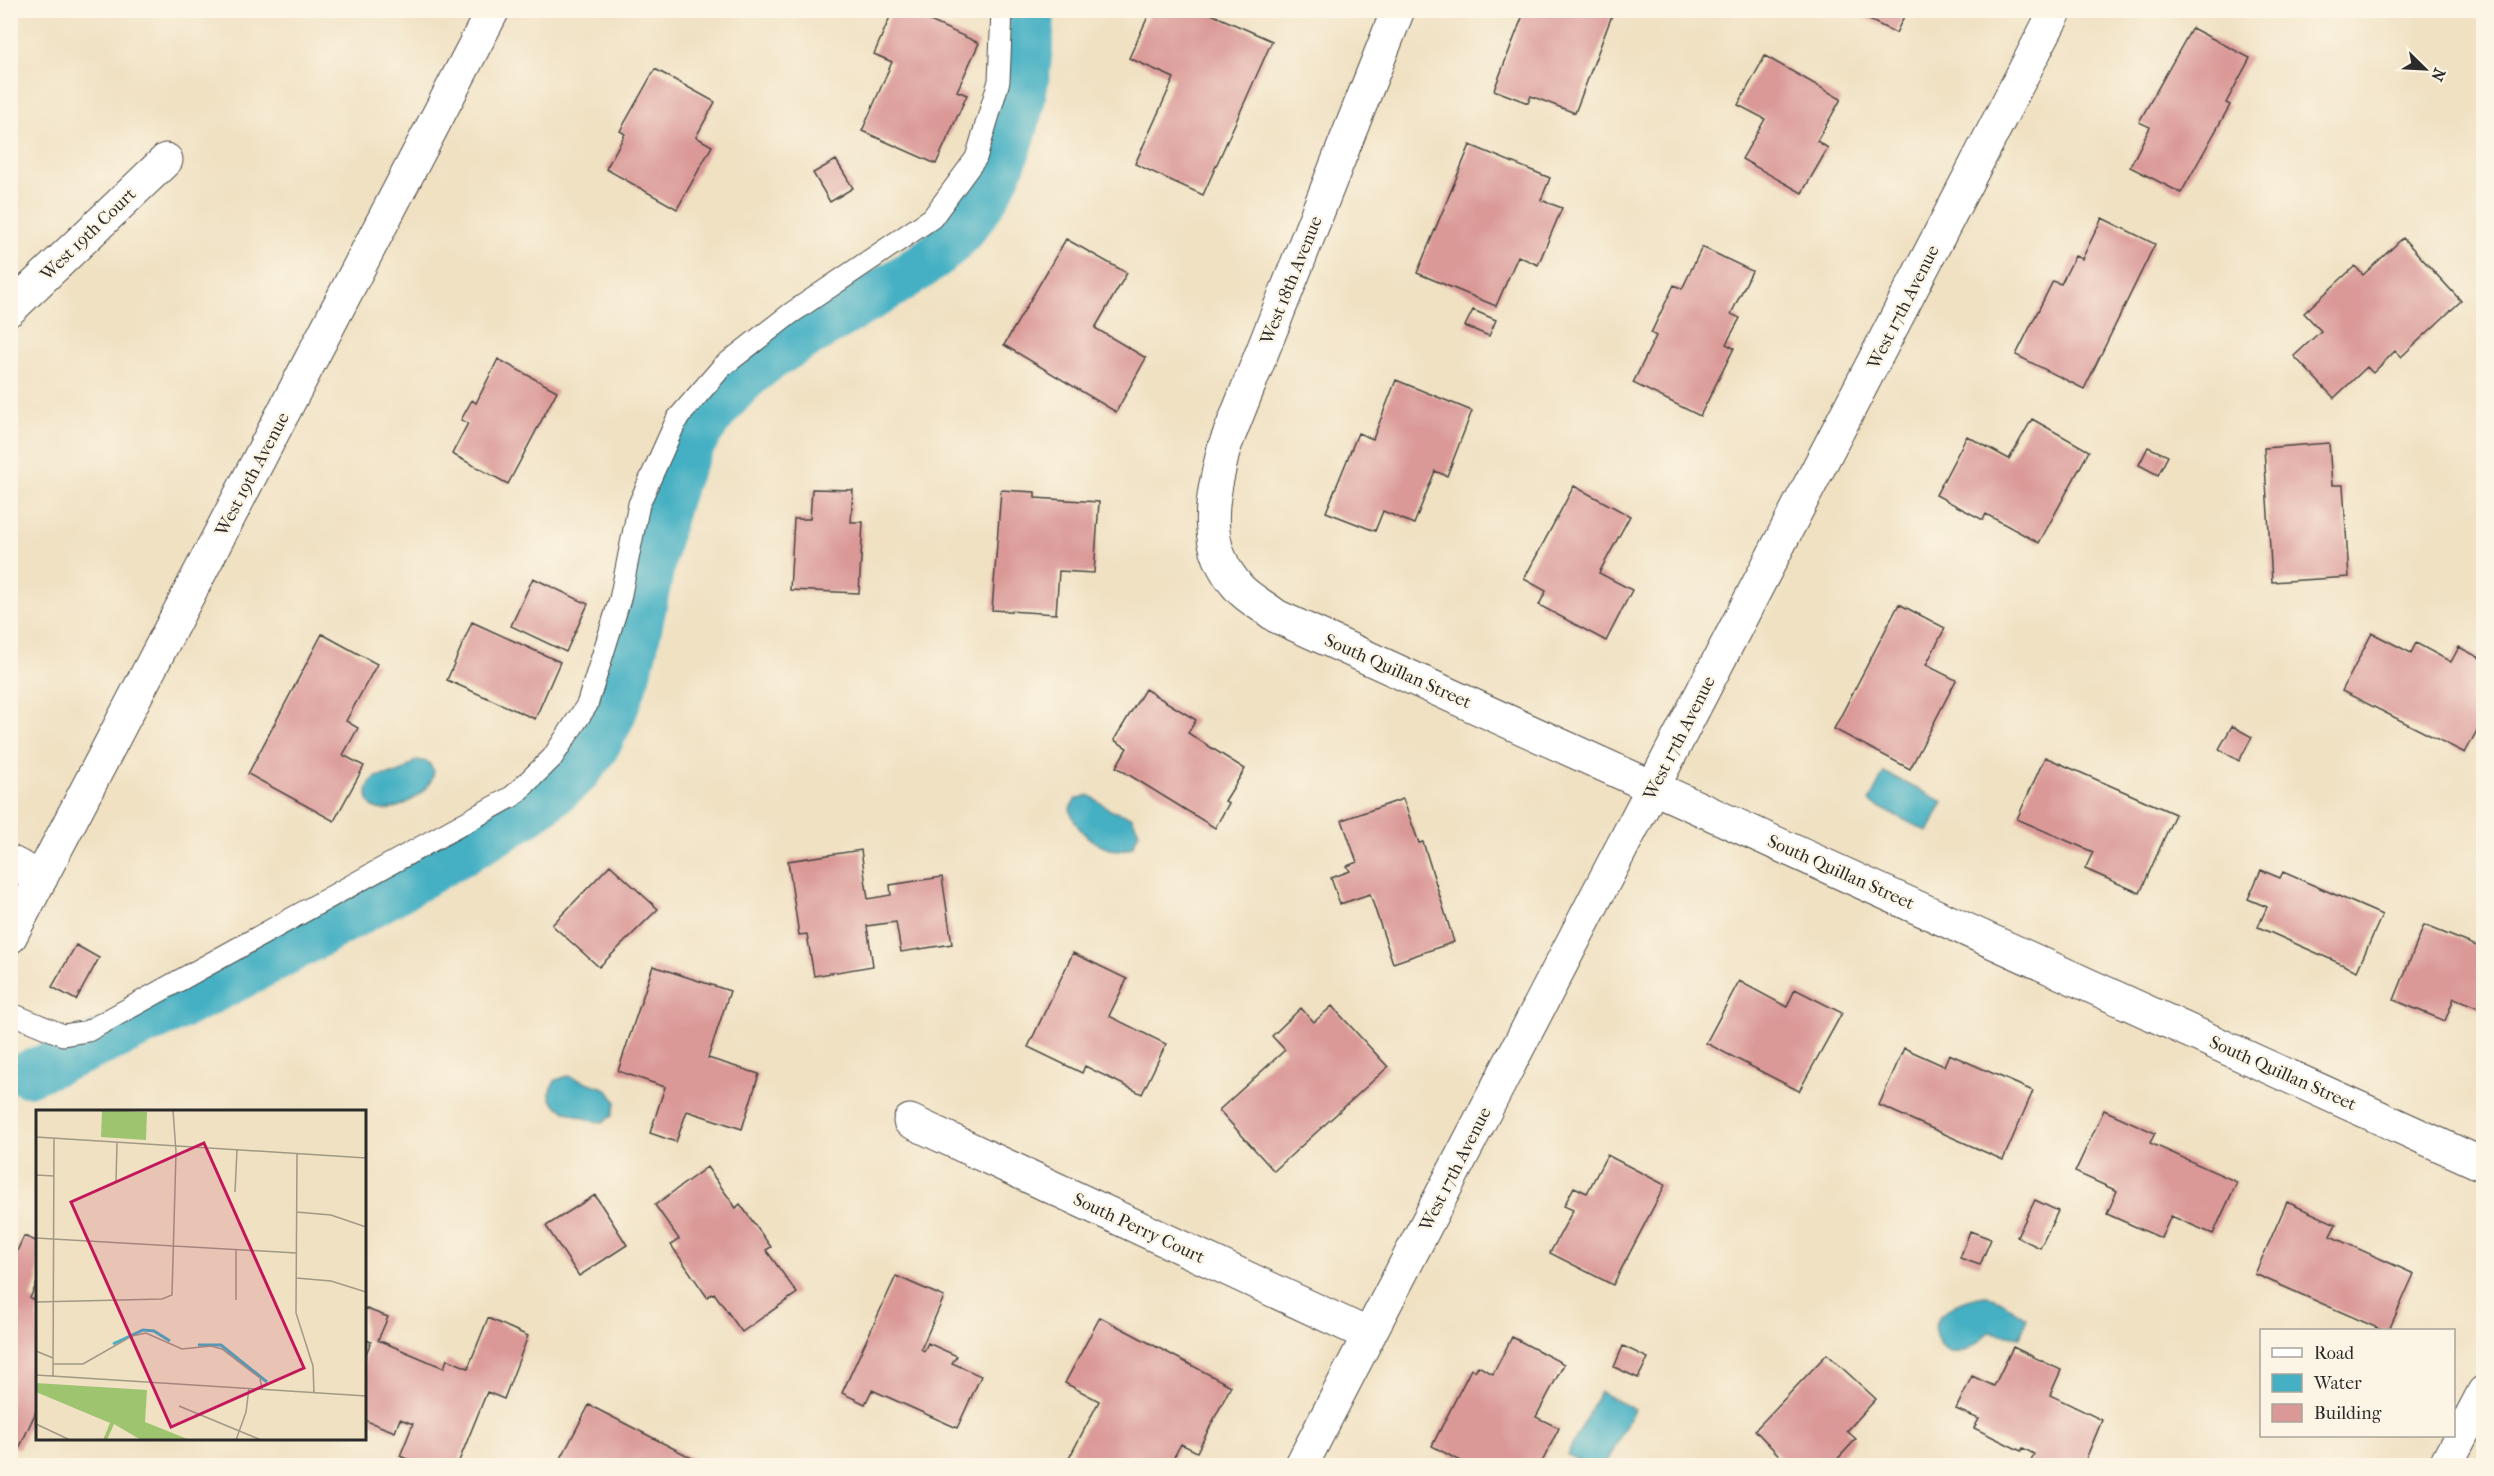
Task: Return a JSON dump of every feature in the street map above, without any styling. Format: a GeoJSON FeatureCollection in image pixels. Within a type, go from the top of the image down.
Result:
{"type":"FeatureCollection","features":[{"type":"Feature","properties":{"kind":"street","name":"West 19th Avenue"},"geometry":{"type":"LineString","coordinates":[[10,938],[493,10]]}},
{"type":"Feature","properties":{"kind":"street","name":"West 18th Avenue"},"geometry":{"type":"LineString","coordinates":[[1217,555],[1211,503],[1224,448],[1398,10]]}},
{"type":"Feature","properties":{"kind":"street","name":"West 17th Avenue"},"geometry":{"type":"LineString","coordinates":[[1301,1466],[2056,10]]}},
{"type":"Feature","properties":{"kind":"street","name":"West 19th Court"},"geometry":{"type":"LineString","coordinates":[[10,309],[166,160]]}},
{"type":"Feature","properties":{"kind":"street","name":"South Quillan Street"},"geometry":{"type":"LineString","coordinates":[[1217,555],[1240,589],[1276,616],[2484,1165]]}},
{"type":"Feature","properties":{"kind":"street"},"geometry":{"type":"LineString","coordinates":[[10,862],[41,878]]}},
{"type":"Feature","properties":{"kind":"street","name":"South Perry Court"},"geometry":{"type":"LineString","coordinates":[[910,1121],[1369,1335]]}},
{"type":"Feature","properties":{"kind":"street"},"geometry":{"type":"LineString","coordinates":[[2445,1466],[2484,1392]]}},
{"type":"Feature","properties":{"kind":"lane"},"geometry":{"type":"LineString","coordinates":[[10,1013],[63,1035],[88,1031],[513,796],[552,758],[586,705],[620,599],[639,504],[677,419],[722,367],[764,334],[932,218],[976,158],[999,81],[1002,10]]}},
{"type":"Feature","properties":{"kind":"water"},"geometry":{"type":"Polygon","coordinates":[[[417,760],[428,762],[434,771],[431,781],[423,791],[400,806],[389,809],[378,809],[370,804],[367,791],[373,780],[378,776],[401,772],[417,760]]]}},
{"type":"Feature","properties":{"kind":"water"},"geometry":{"type":"Polygon","coordinates":[[[1884,772],[1943,802],[1928,832],[1869,802],[1884,772]]]}},
{"type":"Feature","properties":{"kind":"water"},"geometry":{"type":"Polygon","coordinates":[[[1089,795],[1112,811],[1132,817],[1139,832],[1133,846],[1124,849],[1104,847],[1085,835],[1070,808],[1076,799],[1089,795]]]}},
{"type":"Feature","properties":{"kind":"water"},"geometry":{"type":"Polygon","coordinates":[[[568,1076],[607,1089],[616,1102],[612,1116],[602,1122],[596,1122],[569,1113],[554,1103],[550,1097],[551,1089],[556,1080],[568,1076]]]}},
{"type":"Feature","properties":{"kind":"water"},"geometry":{"type":"Polygon","coordinates":[[[1985,1296],[2004,1302],[2027,1318],[2020,1337],[1989,1332],[1966,1351],[1949,1353],[1939,1342],[1935,1332],[1936,1322],[1942,1314],[1961,1302],[1985,1296]]]}},
{"type":"Feature","properties":{"kind":"water"},"geometry":{"type":"Polygon","coordinates":[[[1600,1392],[1634,1409],[1606,1465],[1588,1465],[1567,1455],[1600,1392]]]}},
{"type":"Feature","properties":{"kind":"building"},"geometry":{"type":"Polygon","coordinates":[[[893,10],[906,10],[979,43],[957,91],[967,95],[936,164],[862,131],[892,62],[874,54],[893,10]]]}},
{"type":"Feature","properties":{"kind":"building"},"geometry":{"type":"Polygon","coordinates":[[[1151,10],[1202,10],[1272,41],[1203,195],[1135,164],[1174,78],[1129,58],[1151,10]]]}},
{"type":"Feature","properties":{"kind":"building"},"geometry":{"type":"Polygon","coordinates":[[[1525,10],[1614,10],[1575,113],[1531,96],[1528,103],[1494,90],[1525,10]]]}},
{"type":"Feature","properties":{"kind":"building"},"geometry":{"type":"Polygon","coordinates":[[[1849,10],[1907,10],[1896,33],[1849,10]]]}},
{"type":"Feature","properties":{"kind":"building"},"geometry":{"type":"Polygon","coordinates":[[[2192,28],[2250,58],[2226,103],[2230,105],[2181,193],[2130,167],[2150,127],[2139,122],[2192,28]]]}},
{"type":"Feature","properties":{"kind":"building"},"geometry":{"type":"Polygon","coordinates":[[[1765,56],[1841,99],[1817,141],[1828,148],[1802,193],[1742,159],[1765,119],[1738,105],[1765,56]]]}},
{"type":"Feature","properties":{"kind":"building"},"geometry":{"type":"Polygon","coordinates":[[[655,69],[715,102],[696,137],[712,146],[677,209],[606,169],[625,134],[620,131],[655,69]]]}},
{"type":"Feature","properties":{"kind":"building"},"geometry":{"type":"Polygon","coordinates":[[[1470,145],[1550,178],[1541,200],[1562,208],[1538,265],[1518,256],[1496,306],[1417,273],[1470,145]]]}},
{"type":"Feature","properties":{"kind":"building"},"geometry":{"type":"Polygon","coordinates":[[[836,160],[853,188],[830,202],[813,173],[836,160]]]}},
{"type":"Feature","properties":{"kind":"building"},"geometry":{"type":"Polygon","coordinates":[[[2102,218],[2155,244],[2084,389],[2016,355],[2053,281],[2061,284],[2075,256],[2082,259],[2102,218]]]}},
{"type":"Feature","properties":{"kind":"building"},"geometry":{"type":"Polygon","coordinates":[[[2403,238],[2461,301],[2401,357],[2395,351],[2373,373],[2367,367],[2334,398],[2294,356],[2321,331],[2304,313],[2355,266],[2363,275],[2403,238]]]}},
{"type":"Feature","properties":{"kind":"building"},"geometry":{"type":"Polygon","coordinates":[[[1066,239],[1127,273],[1095,328],[1146,358],[1116,412],[1004,345],[1066,239]]]}},
{"type":"Feature","properties":{"kind":"building"},"geometry":{"type":"Polygon","coordinates":[[[1702,247],[1752,271],[1731,314],[1740,318],[1726,344],[1734,348],[1700,416],[1633,383],[1656,336],[1651,333],[1674,285],[1682,289],[1702,247]]]}},
{"type":"Feature","properties":{"kind":"building"},"geometry":{"type":"Polygon","coordinates":[[[1473,310],[1496,320],[1489,336],[1465,326],[1473,310]]]}},
{"type":"Feature","properties":{"kind":"building"},"geometry":{"type":"Polygon","coordinates":[[[498,359],[557,391],[508,484],[452,454],[468,423],[461,420],[472,400],[476,403],[498,359]]]}},
{"type":"Feature","properties":{"kind":"building"},"geometry":{"type":"Polygon","coordinates":[[[1396,380],[1472,411],[1447,476],[1435,471],[1414,524],[1383,511],[1375,531],[1326,512],[1358,433],[1373,439],[1396,380]]]}},
{"type":"Feature","properties":{"kind":"building"},"geometry":{"type":"Polygon","coordinates":[[[2032,419],[2089,451],[2039,543],[1986,514],[1983,520],[1936,495],[1967,436],[2009,459],[2032,419]]]}},
{"type":"Feature","properties":{"kind":"building"},"geometry":{"type":"Polygon","coordinates":[[[2329,443],[2332,485],[2343,485],[2349,577],[2272,582],[2264,448],[2329,443]]]}},
{"type":"Feature","properties":{"kind":"building"},"geometry":{"type":"Polygon","coordinates":[[[2148,447],[2168,456],[2158,475],[2139,465],[2148,447]]]}},
{"type":"Feature","properties":{"kind":"building"},"geometry":{"type":"Polygon","coordinates":[[[1574,486],[1630,516],[1599,573],[1632,590],[1606,641],[1539,605],[1546,591],[1524,579],[1574,486]]]}},
{"type":"Feature","properties":{"kind":"building"},"geometry":{"type":"Polygon","coordinates":[[[812,489],[853,490],[851,522],[863,522],[859,593],[790,590],[794,519],[810,519],[812,489]]]}},
{"type":"Feature","properties":{"kind":"building"},"geometry":{"type":"Polygon","coordinates":[[[1001,490],[1035,492],[1035,498],[1099,502],[1094,573],[1059,571],[1056,614],[992,610],[1001,490]]]}},
{"type":"Feature","properties":{"kind":"building"},"geometry":{"type":"Polygon","coordinates":[[[533,578],[588,604],[566,652],[511,626],[533,578]]]}},
{"type":"Feature","properties":{"kind":"building"},"geometry":{"type":"Polygon","coordinates":[[[1899,604],[1945,628],[1926,665],[1956,680],[1910,769],[1834,729],[1899,604]]]}},
{"type":"Feature","properties":{"kind":"building"},"geometry":{"type":"Polygon","coordinates":[[[472,622],[560,662],[535,719],[447,680],[472,622]]]}},
{"type":"Feature","properties":{"kind":"building"},"geometry":{"type":"Polygon","coordinates":[[[2372,633],[2411,653],[2416,643],[2451,662],[2459,647],[2484,660],[2484,717],[2465,753],[2342,691],[2372,633]]]}},
{"type":"Feature","properties":{"kind":"building"},"geometry":{"type":"Polygon","coordinates":[[[322,634],[377,664],[346,721],[358,728],[343,755],[364,766],[334,821],[248,774],[322,634]]]}},
{"type":"Feature","properties":{"kind":"building"},"geometry":{"type":"Polygon","coordinates":[[[1145,689],[1196,720],[1188,733],[1245,769],[1225,801],[1229,803],[1215,828],[1116,767],[1127,748],[1114,740],[1145,689]]]}},
{"type":"Feature","properties":{"kind":"building"},"geometry":{"type":"Polygon","coordinates":[[[2232,726],[2252,737],[2239,761],[2219,749],[2232,726]]]}},
{"type":"Feature","properties":{"kind":"building"},"geometry":{"type":"Polygon","coordinates":[[[2045,757],[2175,814],[2140,893],[2085,869],[2093,852],[2017,819],[2045,757]]]}},
{"type":"Feature","properties":{"kind":"building"},"geometry":{"type":"Polygon","coordinates":[[[1403,799],[1419,843],[1423,842],[1454,942],[1393,963],[1370,894],[1340,904],[1331,878],[1350,871],[1347,866],[1357,862],[1342,820],[1403,799]]]}},
{"type":"Feature","properties":{"kind":"building"},"geometry":{"type":"Polygon","coordinates":[[[861,850],[868,899],[891,895],[890,885],[942,877],[952,944],[901,952],[896,922],[867,926],[873,966],[814,976],[807,934],[799,935],[788,861],[861,850]]]}},
{"type":"Feature","properties":{"kind":"building"},"geometry":{"type":"Polygon","coordinates":[[[610,865],[658,909],[599,967],[552,925],[610,865]]]}},
{"type":"Feature","properties":{"kind":"building"},"geometry":{"type":"Polygon","coordinates":[[[2261,870],[2280,878],[2283,872],[2382,915],[2357,971],[2258,927],[2267,907],[2248,899],[2261,870]]]}},
{"type":"Feature","properties":{"kind":"building"},"geometry":{"type":"Polygon","coordinates":[[[2424,925],[2484,949],[2484,1010],[2454,998],[2445,1021],[2394,1000],[2424,925]]]}},
{"type":"Feature","properties":{"kind":"building"},"geometry":{"type":"Polygon","coordinates":[[[76,945],[99,958],[76,1000],[52,987],[76,945]]]}},
{"type":"Feature","properties":{"kind":"building"},"geometry":{"type":"Polygon","coordinates":[[[1073,953],[1127,979],[1109,1016],[1166,1044],[1142,1094],[1085,1066],[1082,1073],[1028,1047],[1073,953]]]}},
{"type":"Feature","properties":{"kind":"building"},"geometry":{"type":"Polygon","coordinates":[[[653,966],[730,991],[708,1058],[759,1074],[742,1129],[687,1111],[676,1142],[650,1133],[665,1087],[618,1071],[653,966]]]}},
{"type":"Feature","properties":{"kind":"building"},"geometry":{"type":"Polygon","coordinates":[[[1739,981],[1787,1007],[1795,989],[1842,1013],[1799,1091],[1706,1043],[1739,981]]]}},
{"type":"Feature","properties":{"kind":"building"},"geometry":{"type":"Polygon","coordinates":[[[1332,1006],[1388,1067],[1274,1171],[1219,1110],[1285,1050],[1272,1036],[1301,1008],[1314,1022],[1332,1006]]]}},
{"type":"Feature","properties":{"kind":"building"},"geometry":{"type":"Polygon","coordinates":[[[1904,1048],[1944,1066],[1949,1054],[2033,1091],[2003,1160],[1879,1105],[1904,1048]]]}},
{"type":"Feature","properties":{"kind":"building"},"geometry":{"type":"Polygon","coordinates":[[[2104,1110],[2155,1133],[2150,1143],[2237,1182],[2213,1234],[2171,1216],[2161,1238],[2107,1214],[2117,1191],[2075,1172],[2104,1110]]]}},
{"type":"Feature","properties":{"kind":"building"},"geometry":{"type":"Polygon","coordinates":[[[1607,1155],[1665,1185],[1613,1285],[1550,1253],[1573,1210],[1564,1206],[1574,1187],[1587,1193],[1607,1155]]]}},
{"type":"Feature","properties":{"kind":"building"},"geometry":{"type":"Polygon","coordinates":[[[707,1167],[736,1208],[740,1204],[771,1247],[766,1250],[797,1293],[742,1332],[714,1293],[707,1297],[671,1245],[679,1239],[655,1205],[707,1167]]]}},
{"type":"Feature","properties":{"kind":"building"},"geometry":{"type":"Polygon","coordinates":[[[595,1195],[627,1245],[579,1276],[546,1226],[595,1195]]]}},
{"type":"Feature","properties":{"kind":"building"},"geometry":{"type":"Polygon","coordinates":[[[2035,1200],[2058,1211],[2040,1248],[2017,1237],[2035,1200]]]}},
{"type":"Feature","properties":{"kind":"building"},"geometry":{"type":"Polygon","coordinates":[[[2287,1202],[2336,1224],[2330,1236],[2414,1274],[2389,1329],[2380,1329],[2255,1274],[2287,1202]]]}},
{"type":"Feature","properties":{"kind":"building"},"geometry":{"type":"Polygon","coordinates":[[[1970,1231],[1991,1239],[1980,1265],[1960,1258],[1970,1231]]]}},
{"type":"Feature","properties":{"kind":"building"},"geometry":{"type":"Polygon","coordinates":[[[24,1236],[36,1241],[36,1285],[30,1298],[36,1301],[36,1411],[19,1449],[10,1445],[10,1266],[24,1236]]]}},
{"type":"Feature","properties":{"kind":"building"},"geometry":{"type":"Polygon","coordinates":[[[896,1276],[944,1297],[921,1349],[924,1351],[928,1343],[957,1356],[952,1363],[981,1376],[957,1428],[872,1390],[865,1404],[842,1393],[896,1276]]]}},
{"type":"Feature","properties":{"kind":"building"},"geometry":{"type":"Polygon","coordinates":[[[366,1309],[388,1317],[378,1340],[444,1368],[447,1359],[468,1368],[488,1318],[528,1336],[504,1399],[487,1392],[457,1466],[423,1466],[400,1456],[413,1424],[400,1419],[395,1432],[366,1421],[366,1354],[371,1342],[366,1340],[366,1309]]]}},
{"type":"Feature","properties":{"kind":"building"},"geometry":{"type":"Polygon","coordinates":[[[1100,1317],[1231,1386],[1197,1452],[1181,1444],[1169,1466],[1065,1466],[1099,1401],[1065,1383],[1100,1317]]]}},
{"type":"Feature","properties":{"kind":"building"},"geometry":{"type":"Polygon","coordinates":[[[1512,1337],[1564,1364],[1536,1417],[1559,1428],[1540,1466],[1521,1466],[1513,1462],[1511,1466],[1469,1466],[1432,1446],[1471,1369],[1475,1371],[1478,1366],[1493,1374],[1512,1337]]]}},
{"type":"Feature","properties":{"kind":"building"},"geometry":{"type":"Polygon","coordinates":[[[1623,1346],[1648,1358],[1638,1378],[1614,1367],[1623,1346]]]}},
{"type":"Feature","properties":{"kind":"building"},"geometry":{"type":"Polygon","coordinates":[[[2013,1347],[2061,1370],[2050,1395],[2102,1420],[2083,1466],[2029,1466],[2034,1454],[2023,1448],[2021,1451],[1974,1428],[1979,1419],[1956,1409],[1972,1376],[1994,1386],[2013,1347]]]}},
{"type":"Feature","properties":{"kind":"building"},"geometry":{"type":"Polygon","coordinates":[[[1827,1354],[1876,1399],[1847,1431],[1856,1439],[1831,1466],[1789,1466],[1755,1430],[1827,1354]]]}},
{"type":"Feature","properties":{"kind":"building"},"geometry":{"type":"Polygon","coordinates":[[[589,1405],[700,1462],[698,1466],[557,1466],[589,1405]]]}},
{"type":"Feature","properties":{"kind":"waterway"},"geometry":{"type":"LineString","coordinates":[[27,1074],[130,1030],[281,955],[502,830],[538,806],[577,773],[600,741],[623,689],[635,648],[662,523],[674,483],[692,445],[716,410],[756,368],[927,262],[954,239],[976,212],[994,181],[1019,115],[1026,80],[1032,10]]}}]}
